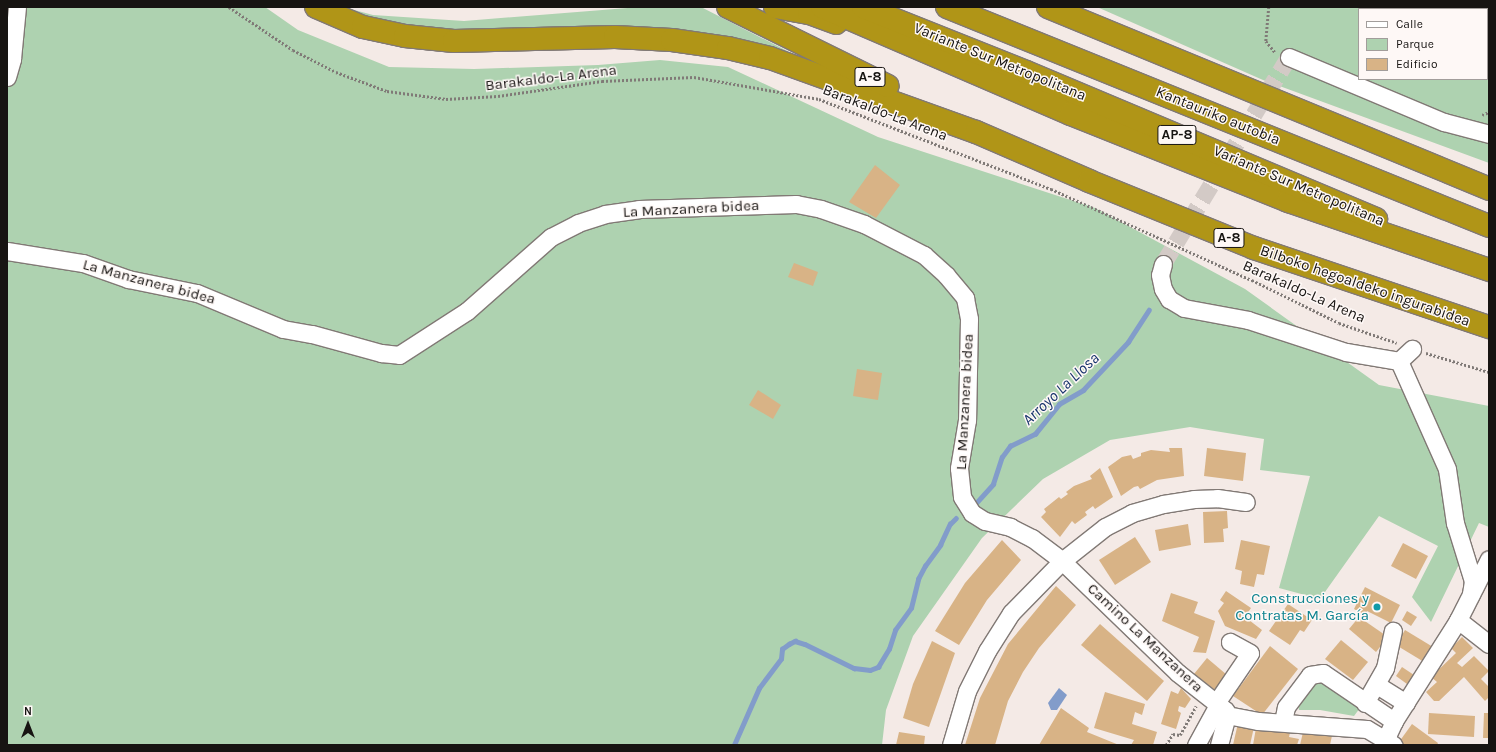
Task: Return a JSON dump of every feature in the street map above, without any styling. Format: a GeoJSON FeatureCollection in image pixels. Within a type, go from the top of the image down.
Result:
{"type":"FeatureCollection","features":[{"type":"Feature","properties":{"kind":"highway"},"geometry":{"type":"LineString","coordinates":[[316,7],[363,27],[405,36],[447,40],[615,37],[672,40],[728,48],[814,72],[976,132]]}},
{"type":"Feature","properties":{"kind":"highway","name":"A-8"},"geometry":{"type":"LineString","coordinates":[[728,7],[976,132]]}},
{"type":"Feature","properties":{"kind":"highway"},"geometry":{"type":"LineString","coordinates":[[775,7],[809,13],[940,59]]}},
{"type":"Feature","properties":{"kind":"highway"},"geometry":{"type":"LineString","coordinates":[[822,7],[940,59],[1288,202],[1489,269]]}},
{"type":"Feature","properties":{"kind":"highway","name":"Variante Sur Metropolitana"},"geometry":{"type":"LineString","coordinates":[[863,7],[1265,171],[1489,269]]}},
{"type":"Feature","properties":{"kind":"highway","name":"Kantauriko autobia"},"geometry":{"type":"LineString","coordinates":[[947,7],[1489,226]]}},
{"type":"Feature","properties":{"kind":"highway"},"geometry":{"type":"LineString","coordinates":[[1048,7],[1489,189]]}},
{"type":"Feature","properties":{"kind":"highway","name":"Bilboko hegoaldeko ingurabidea"},"geometry":{"type":"LineString","coordinates":[[976,132],[1089,181],[1254,248],[1489,327]]}},
{"type":"Feature","properties":{"kind":"street"},"geometry":{"type":"LineString","coordinates":[[7,77],[12,60],[17,7]]}},
{"type":"Feature","properties":{"kind":"street"},"geometry":{"type":"LineString","coordinates":[[1290,57],[1444,122],[1489,134]]}},
{"type":"Feature","properties":{"kind":"street","name":"La Manzanera bidea"},"geometry":{"type":"LineString","coordinates":[[7,251],[84,263],[128,279],[197,293],[283,329],[312,334],[380,353],[399,355],[467,311],[551,237],[578,223],[605,214],[639,209],[796,204],[821,209],[888,235],[924,255],[946,275],[965,298],[969,319],[966,420],[959,468],[962,497],[972,513],[985,521],[1010,527],[1032,538],[1062,561]]}},
{"type":"Feature","properties":{"kind":"street"},"geometry":{"type":"LineString","coordinates":[[1163,264],[1160,275],[1163,289],[1169,299],[1184,308],[1248,320],[1346,352],[1399,361]]}},
{"type":"Feature","properties":{"kind":"street"},"geometry":{"type":"LineString","coordinates":[[1399,361],[1412,349]]}},
{"type":"Feature","properties":{"kind":"street"},"geometry":{"type":"LineString","coordinates":[[1399,361],[1446,469],[1455,523],[1473,581],[1471,594]]}},
{"type":"Feature","properties":{"kind":"street"},"geometry":{"type":"LineString","coordinates":[[951,745],[967,691],[987,651],[1011,613],[1062,561],[1105,527],[1132,513],[1163,504],[1194,499],[1246,502]]}},
{"type":"Feature","properties":{"kind":"street"},"geometry":{"type":"LineString","coordinates":[[1220,708],[1283,722],[1344,725],[1372,730],[1389,743],[1394,721],[1458,620],[1489,559]]}},
{"type":"Feature","properties":{"kind":"street","name":"Camino La Manzanera"},"geometry":{"type":"LineString","coordinates":[[1062,561],[1178,673],[1220,708]]}},
{"type":"Feature","properties":{"kind":"street"},"geometry":{"type":"LineString","coordinates":[[1458,620],[1489,644]]}},
{"type":"Feature","properties":{"kind":"street"},"geometry":{"type":"LineString","coordinates":[[1365,703],[1377,685],[1384,668],[1394,631]]}},
{"type":"Feature","properties":{"kind":"street"},"geometry":{"type":"LineString","coordinates":[[1196,745],[1220,708],[1250,653],[1230,642]]}},
{"type":"Feature","properties":{"kind":"street"},"geometry":{"type":"LineString","coordinates":[[1283,722],[1286,707],[1310,674],[1323,673],[1365,703],[1394,721]]}},
{"type":"Feature","properties":{"kind":"street"},"geometry":{"type":"LineString","coordinates":[[1377,685],[1406,703]]}},
{"type":"Feature","properties":{"kind":"street"},"geometry":{"type":"LineString","coordinates":[[1220,708],[1220,745]]}},
{"type":"Feature","properties":{"kind":"street"},"geometry":{"type":"LineString","coordinates":[[1372,730],[1385,722],[1394,721]]}},
{"type":"Feature","properties":{"kind":"path","name":"Barakaldo-La Arena"},"geometry":{"type":"LineString","coordinates":[[229,7],[293,50],[336,72],[387,91],[446,99],[498,96],[602,82],[694,77],[819,99],[1051,189],[1252,280],[1339,323],[1412,349],[1489,372]]}},
{"type":"Feature","properties":{"kind":"path"},"geometry":{"type":"LineString","coordinates":[[1269,7],[1266,41],[1278,56],[1290,57]]}},
{"type":"Feature","properties":{"kind":"path"},"geometry":{"type":"LineString","coordinates":[[1166,745],[1173,734],[1180,735],[1197,703]]}},
{"type":"Feature","properties":{"kind":"green space"},"geometry":{"type":"Polygon","coordinates":[[[7,7],[265,7],[298,30],[389,67],[474,69],[598,65],[660,60],[728,67],[878,137],[1095,208],[1245,289],[1379,385],[1489,406],[1489,527],[1479,523],[1431,622],[1412,597],[1438,546],[1379,516],[1320,599],[1279,588],[1310,476],[1260,470],[1264,439],[1190,427],[1110,440],[1043,479],[982,538],[913,636],[886,710],[882,745],[7,745],[7,7]]]}},
{"type":"Feature","properties":{"kind":"green space"},"geometry":{"type":"Polygon","coordinates":[[[343,7],[373,15],[464,21],[640,7],[701,7],[799,57],[440,32],[373,21],[343,7]]]}},
{"type":"Feature","properties":{"kind":"green space"},"geometry":{"type":"Polygon","coordinates":[[[1097,7],[1489,7],[1489,163],[1263,80],[1097,7]]]}},
{"type":"Feature","properties":{"kind":"green space"},"geometry":{"type":"Polygon","coordinates":[[[1322,680],[1360,708],[1354,716],[1320,710],[1299,710],[1298,704],[1313,682],[1322,680]]]}},
{"type":"Feature","properties":{"kind":"water"},"geometry":{"type":"Polygon","coordinates":[[[1059,688],[1067,695],[1057,710],[1051,710],[1048,703],[1059,688]]]}},
{"type":"Feature","properties":{"kind":"building"},"geometry":{"type":"Polygon","coordinates":[[[875,165],[900,185],[876,218],[849,202],[875,165]]]}},
{"type":"Feature","properties":{"kind":"building"},"geometry":{"type":"Polygon","coordinates":[[[794,263],[818,272],[813,286],[788,277],[794,263]]]}},
{"type":"Feature","properties":{"kind":"building"},"geometry":{"type":"Polygon","coordinates":[[[857,369],[882,373],[878,400],[853,396],[857,369]]]}},
{"type":"Feature","properties":{"kind":"building"},"geometry":{"type":"Polygon","coordinates":[[[758,390],[781,405],[773,419],[749,405],[758,390]]]}},
{"type":"Feature","properties":{"kind":"building"},"geometry":{"type":"Polygon","coordinates":[[[1169,448],[1182,448],[1184,476],[1157,480],[1140,489],[1138,486],[1134,487],[1121,496],[1108,467],[1122,457],[1131,455],[1133,459],[1141,456],[1141,453],[1151,450],[1170,452],[1169,448]]]}},
{"type":"Feature","properties":{"kind":"building"},"geometry":{"type":"Polygon","coordinates":[[[1207,448],[1246,453],[1243,481],[1204,476],[1207,448]]]}},
{"type":"Feature","properties":{"kind":"building"},"geometry":{"type":"Polygon","coordinates":[[[1100,468],[1113,497],[1095,509],[1093,506],[1085,512],[1087,515],[1075,524],[1072,521],[1060,537],[1041,517],[1046,512],[1044,509],[1059,497],[1061,499],[1068,494],[1066,492],[1074,486],[1092,479],[1090,476],[1100,468]]]}},
{"type":"Feature","properties":{"kind":"building"},"geometry":{"type":"Polygon","coordinates":[[[1227,511],[1228,528],[1223,529],[1224,542],[1204,543],[1203,512],[1227,511]]]}},
{"type":"Feature","properties":{"kind":"building"},"geometry":{"type":"Polygon","coordinates":[[[1188,524],[1191,545],[1159,551],[1155,530],[1188,524]]]}},
{"type":"Feature","properties":{"kind":"building"},"geometry":{"type":"Polygon","coordinates":[[[1135,537],[1151,562],[1115,585],[1099,560],[1135,537]]]}},
{"type":"Feature","properties":{"kind":"building"},"geometry":{"type":"Polygon","coordinates":[[[1002,540],[1021,560],[987,600],[959,645],[935,631],[965,583],[1002,540]]]}},
{"type":"Feature","properties":{"kind":"building"},"geometry":{"type":"Polygon","coordinates":[[[1241,540],[1270,546],[1264,575],[1257,574],[1254,587],[1240,584],[1242,571],[1235,569],[1241,540]]]}},
{"type":"Feature","properties":{"kind":"building"},"geometry":{"type":"Polygon","coordinates":[[[1403,543],[1428,556],[1416,579],[1391,566],[1403,543]]]}},
{"type":"Feature","properties":{"kind":"building"},"geometry":{"type":"Polygon","coordinates":[[[1056,586],[1076,605],[1039,648],[1023,672],[1008,701],[995,745],[965,745],[980,698],[1008,644],[1056,586]]]}},
{"type":"Feature","properties":{"kind":"building","name":"Construcciones y Contratas M. García"},"geometry":{"type":"Polygon","coordinates":[[[1365,587],[1400,605],[1391,623],[1367,611],[1365,615],[1354,609],[1365,587]]]}},
{"type":"Feature","properties":{"kind":"building"},"geometry":{"type":"Polygon","coordinates":[[[1226,591],[1251,608],[1245,617],[1262,630],[1256,639],[1225,626],[1218,611],[1224,603],[1220,600],[1226,591]]]}},
{"type":"Feature","properties":{"kind":"building"},"geometry":{"type":"Polygon","coordinates":[[[1171,593],[1198,602],[1194,613],[1215,621],[1206,653],[1193,652],[1199,637],[1162,621],[1171,593]]]}},
{"type":"Feature","properties":{"kind":"building"},"geometry":{"type":"Polygon","coordinates":[[[1288,604],[1312,620],[1304,632],[1300,630],[1290,645],[1269,631],[1288,604]]]}},
{"type":"Feature","properties":{"kind":"building"},"geometry":{"type":"Polygon","coordinates":[[[1407,611],[1417,617],[1411,626],[1402,620],[1407,611]]]}},
{"type":"Feature","properties":{"kind":"building"},"geometry":{"type":"Polygon","coordinates":[[[1359,617],[1388,637],[1376,652],[1349,629],[1359,617]]]}},
{"type":"Feature","properties":{"kind":"building"},"geometry":{"type":"Polygon","coordinates":[[[1100,624],[1164,681],[1147,701],[1081,645],[1100,624]]]}},
{"type":"Feature","properties":{"kind":"building"},"geometry":{"type":"Polygon","coordinates":[[[1405,630],[1433,647],[1424,662],[1396,645],[1405,630]]]}},
{"type":"Feature","properties":{"kind":"building"},"geometry":{"type":"Polygon","coordinates":[[[1462,637],[1473,648],[1457,663],[1462,667],[1474,656],[1489,671],[1481,679],[1489,687],[1489,697],[1485,701],[1464,677],[1439,701],[1434,701],[1426,692],[1437,682],[1431,677],[1456,653],[1451,648],[1462,637]]]}},
{"type":"Feature","properties":{"kind":"building"},"geometry":{"type":"Polygon","coordinates":[[[1341,640],[1368,662],[1353,680],[1325,659],[1341,640]]]}},
{"type":"Feature","properties":{"kind":"building"},"geometry":{"type":"Polygon","coordinates":[[[932,641],[955,653],[929,727],[903,718],[913,684],[932,641]]]}},
{"type":"Feature","properties":{"kind":"building"},"geometry":{"type":"Polygon","coordinates":[[[1270,646],[1298,669],[1262,715],[1233,696],[1270,646]]]}},
{"type":"Feature","properties":{"kind":"building"},"geometry":{"type":"Polygon","coordinates":[[[1207,658],[1227,675],[1215,690],[1194,674],[1207,658]]]}},
{"type":"Feature","properties":{"kind":"building"},"geometry":{"type":"Polygon","coordinates":[[[1402,667],[1414,675],[1407,684],[1396,676],[1402,667]]]}},
{"type":"Feature","properties":{"kind":"building"},"geometry":{"type":"Polygon","coordinates":[[[1181,688],[1191,699],[1185,708],[1179,706],[1178,711],[1181,713],[1176,729],[1161,724],[1171,691],[1178,694],[1181,688]]]}},
{"type":"Feature","properties":{"kind":"building"},"geometry":{"type":"Polygon","coordinates":[[[1105,692],[1145,704],[1142,715],[1135,712],[1132,724],[1157,732],[1153,745],[1131,745],[1134,740],[1094,728],[1105,692]]]}},
{"type":"Feature","properties":{"kind":"building"},"geometry":{"type":"Polygon","coordinates":[[[1061,708],[1089,728],[1087,732],[1119,745],[1039,745],[1061,708]]]}},
{"type":"Feature","properties":{"kind":"building"},"geometry":{"type":"Polygon","coordinates":[[[1429,713],[1475,716],[1474,737],[1428,734],[1429,713]]]}},
{"type":"Feature","properties":{"kind":"building"},"geometry":{"type":"Polygon","coordinates":[[[1484,713],[1489,713],[1489,738],[1483,738],[1484,713]]]}},
{"type":"Feature","properties":{"kind":"building"},"geometry":{"type":"Polygon","coordinates":[[[1238,723],[1254,727],[1250,745],[1233,745],[1238,723]]]}},
{"type":"Feature","properties":{"kind":"building"},"geometry":{"type":"Polygon","coordinates":[[[1412,724],[1438,743],[1437,745],[1402,745],[1399,742],[1412,724]]]}},
{"type":"Feature","properties":{"kind":"building"},"geometry":{"type":"Polygon","coordinates":[[[1256,728],[1272,731],[1291,728],[1289,737],[1299,739],[1297,745],[1253,745],[1256,728]]]}},
{"type":"Feature","properties":{"kind":"building"},"geometry":{"type":"Polygon","coordinates":[[[1304,728],[1333,731],[1330,745],[1300,745],[1304,728]]]}},
{"type":"Feature","properties":{"kind":"building"},"geometry":{"type":"Polygon","coordinates":[[[899,732],[925,736],[924,745],[896,745],[899,732]]]}},
{"type":"Feature","properties":{"kind":"waterway","name":"Arroyo La Llosa"},"geometry":{"type":"LineString","coordinates":[[977,502],[993,484],[1002,457],[1010,446],[1035,434],[1059,404],[1083,390],[1128,342],[1149,310]]}},
{"type":"Feature","properties":{"kind":"waterway","name":"Arroyo La Llosa"},"geometry":{"type":"LineString","coordinates":[[734,745],[759,688],[781,659],[782,649],[789,644],[795,641],[805,644],[854,668],[870,670],[878,667],[889,649],[895,630],[911,608],[918,579],[940,545],[950,524],[956,518]]}},
{"type":"Feature","properties":{"kind":"tunnel"},"geometry":{"type":"LineString","coordinates":[[1163,264],[1289,57]]}},
{"type":"Feature","properties":{"kind":"place","name":"Construcciones y Contratas M. García"},"geometry":{"type":"Point","coordinates":[1377,607]}}]}
